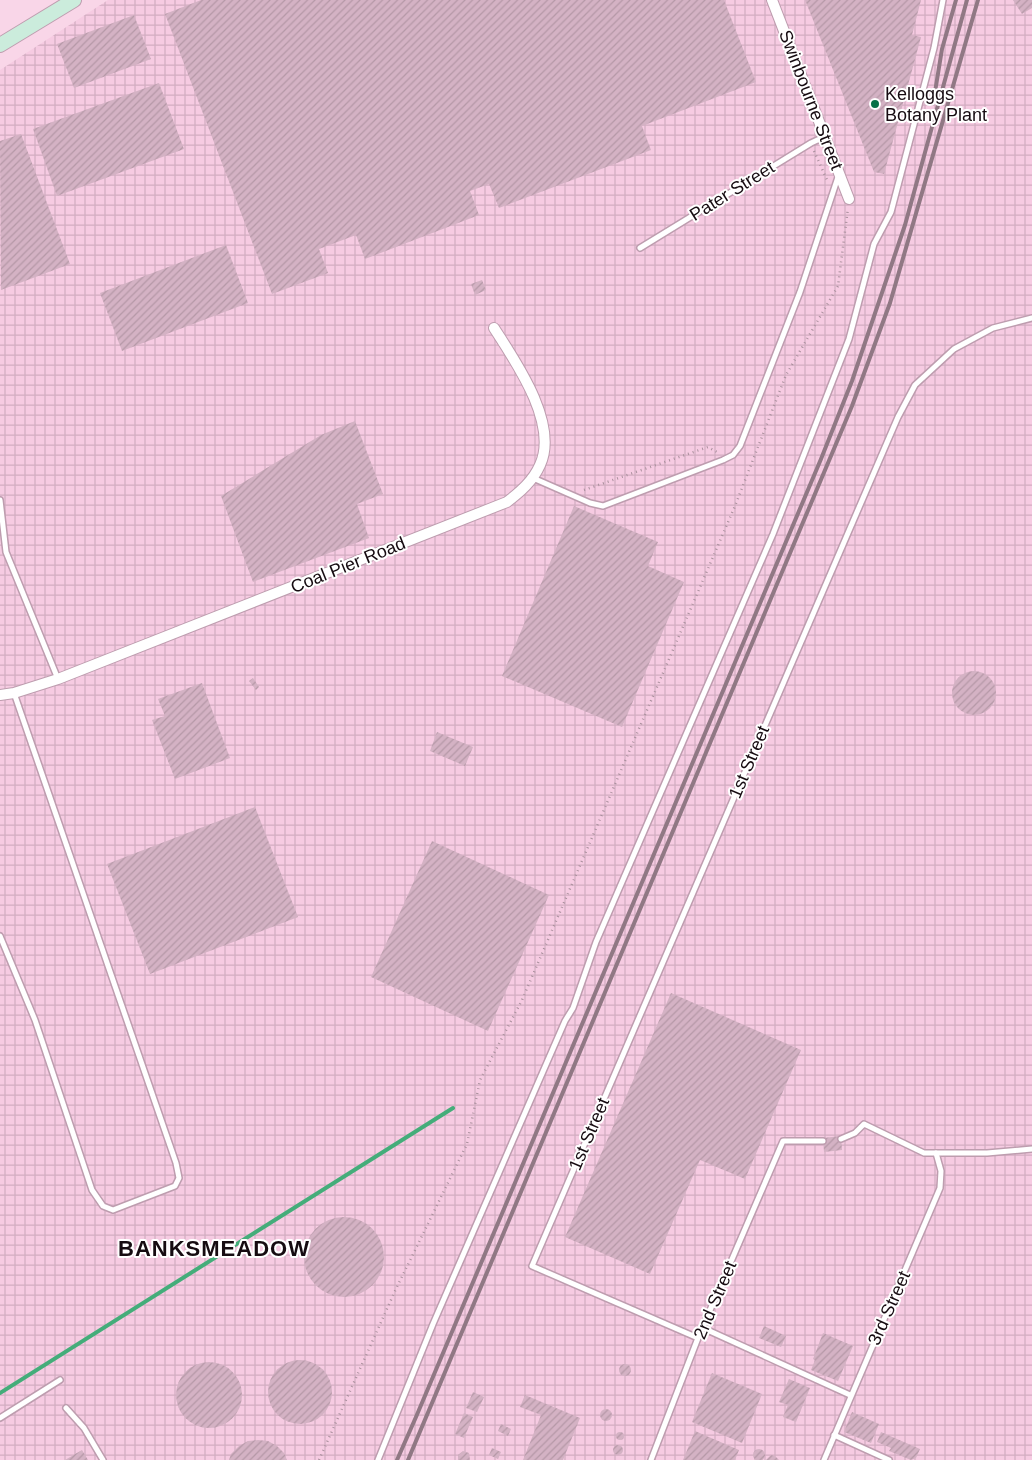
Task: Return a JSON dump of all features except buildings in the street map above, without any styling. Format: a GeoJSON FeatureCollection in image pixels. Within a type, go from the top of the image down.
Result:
{"type":"FeatureCollection","features":[{"type":"Feature","properties":{"kind":"main road"},"geometry":{"type":"LineString","coordinates":[[0,45],[74,0]]}},
{"type":"Feature","properties":{"kind":"street","name":"Swinbourne Street"},"geometry":{"type":"LineString","coordinates":[[772,0],[849,199]]}},
{"type":"Feature","properties":{"kind":"street","name":"Coal Pier Road"},"geometry":{"type":"LineString","coordinates":[[0,695],[14,693],[58,679],[507,502],[533,478],[546,448],[544,429],[525,377],[494,328]]}},
{"type":"Feature","properties":{"kind":"lane"},"geometry":{"type":"LineString","coordinates":[[378,1460],[433,1324],[519,1124],[565,1021],[573,1008],[596,942],[773,534],[849,339],[874,244],[891,212],[934,48],[943,0]]}},
{"type":"Feature","properties":{"kind":"lane","name":"Pater Street"},"geometry":{"type":"LineString","coordinates":[[640,248],[811,142],[825,137]]}},
{"type":"Feature","properties":{"kind":"lane"},"geometry":{"type":"LineString","coordinates":[[533,478],[590,503],[604,506],[733,455],[740,446],[800,292],[839,174]]}},
{"type":"Feature","properties":{"kind":"lane","name":"1st Street"},"geometry":{"type":"LineString","coordinates":[[698,1338],[532,1266],[898,416],[915,385],[954,349],[993,328],[1032,318]]}},
{"type":"Feature","properties":{"kind":"lane"},"geometry":{"type":"LineString","coordinates":[[0,500],[6,552],[58,679]]}},
{"type":"Feature","properties":{"kind":"lane"},"geometry":{"type":"LineString","coordinates":[[0,936],[35,1020],[92,1190],[103,1206],[113,1210],[175,1186],[178,1178],[176,1163],[14,693]]}},
{"type":"Feature","properties":{"kind":"lane"},"geometry":{"type":"LineString","coordinates":[[841,1139],[856,1133],[864,1124],[924,1153],[987,1153],[1032,1149]]}},
{"type":"Feature","properties":{"kind":"lane","name":"2nd Street"},"geometry":{"type":"LineString","coordinates":[[651,1460],[698,1338],[784,1142],[823,1141]]}},
{"type":"Feature","properties":{"kind":"lane","name":"3rd Street"},"geometry":{"type":"LineString","coordinates":[[824,1460],[850,1395],[940,1188],[941,1171],[936,1153]]}},
{"type":"Feature","properties":{"kind":"lane"},"geometry":{"type":"LineString","coordinates":[[703,1328],[850,1395]]}},
{"type":"Feature","properties":{"kind":"lane"},"geometry":{"type":"LineString","coordinates":[[0,1418],[60,1380]]}},
{"type":"Feature","properties":{"kind":"lane"},"geometry":{"type":"LineString","coordinates":[[66,1408],[84,1428],[103,1460]]}},
{"type":"Feature","properties":{"kind":"lane"},"geometry":{"type":"LineString","coordinates":[[834,1435],[889,1460]]}},
{"type":"Feature","properties":{"kind":"path"},"geometry":{"type":"LineString","coordinates":[[811,142],[827,180],[825,186]]}},
{"type":"Feature","properties":{"kind":"path"},"geometry":{"type":"LineString","coordinates":[[319,1460],[395,1291],[467,1144],[480,1080],[522,1000],[735,506],[786,375],[838,286],[849,199]]}},
{"type":"Feature","properties":{"kind":"path"},"geometry":{"type":"LineString","coordinates":[[578,487],[585,490],[708,447],[717,452],[728,448]]}},
{"type":"Feature","properties":{"kind":"shaded area"},"geometry":{"type":"Polygon","coordinates":[[[108,0],[1032,0],[1032,1460],[0,1460],[0,70],[108,0]]]}},
{"type":"Feature","properties":{"kind":"waterway"},"geometry":{"type":"LineString","coordinates":[[0,1393],[453,1108]]}},
{"type":"Feature","properties":{"kind":"railway"},"geometry":{"type":"LineString","coordinates":[[935,92],[942,49],[956,0]]}},
{"type":"Feature","properties":{"kind":"railway"},"geometry":{"type":"LineString","coordinates":[[397,1460],[821,459],[852,381],[905,225],[967,0]]}},
{"type":"Feature","properties":{"kind":"railway"},"geometry":{"type":"LineString","coordinates":[[408,1460],[852,406],[890,303],[978,0]]}},
{"type":"Feature","properties":{"kind":"place","name":"Kelloggs Botany Plant"},"geometry":{"type":"Point","coordinates":[875,104]}},
{"type":"Feature","properties":{"kind":"district","name":"BANKSMEADOW"},"geometry":{"type":"Point","coordinates":[214,1248]}}]}
